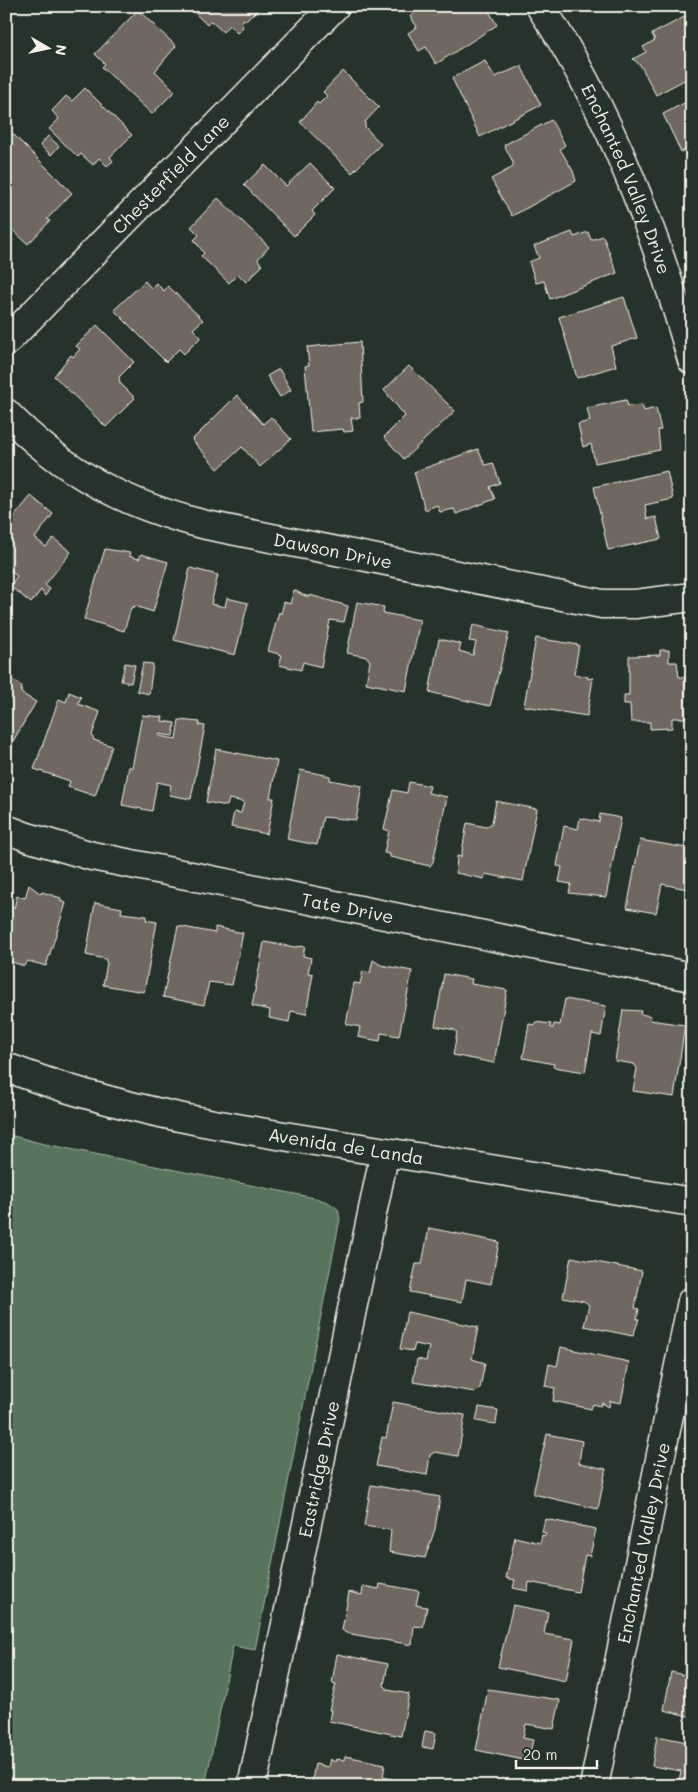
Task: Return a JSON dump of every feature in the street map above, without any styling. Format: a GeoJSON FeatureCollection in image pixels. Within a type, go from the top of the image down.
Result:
{"type":"FeatureCollection","features":[{"type":"Feature","properties":{"kind":"street","name":"Chesterfield Lane"},"geometry":{"type":"LineString","coordinates":[[6,342],[335,6]]}},
{"type":"Feature","properties":{"kind":"street","name":"Enchanted Valley Drive"},"geometry":{"type":"LineString","coordinates":[[540,6],[591,95],[633,184],[668,276],[692,360]]}},
{"type":"Feature","properties":{"kind":"street","name":"Dawson Drive"},"geometry":{"type":"LineString","coordinates":[[6,413],[30,438],[71,470],[115,495],[164,514],[216,527],[602,604],[635,604],[692,597]]}},
{"type":"Feature","properties":{"kind":"street","name":"Tate Drive"},"geometry":{"type":"LineString","coordinates":[[6,829],[92,856],[692,977]]}},
{"type":"Feature","properties":{"kind":"street","name":"Avenida de Landa"},"geometry":{"type":"LineString","coordinates":[[6,1067],[34,1078],[140,1110],[267,1135],[385,1152],[692,1202]]}},
{"type":"Feature","properties":{"kind":"street","name":"Eastridge Drive"},"geometry":{"type":"LineString","coordinates":[[252,1786],[385,1152]]}},
{"type":"Feature","properties":{"kind":"street","name":"Enchanted Valley Drive"},"geometry":{"type":"LineString","coordinates":[[594,1786],[692,1301]]}},
{"type":"Feature","properties":{"kind":"green space"},"geometry":{"type":"Polygon","coordinates":[[[6,1134],[40,1143],[315,1198],[328,1202],[338,1209],[340,1219],[255,1650],[233,1646],[205,1786],[6,1786],[6,1134]]]}},
{"type":"Feature","properties":{"kind":"building"},"geometry":{"type":"Polygon","coordinates":[[[188,6],[260,7],[246,21],[244,19],[241,23],[243,27],[237,33],[229,25],[223,32],[211,21],[207,25],[188,6]]]}},
{"type":"Feature","properties":{"kind":"building"},"geometry":{"type":"Polygon","coordinates":[[[426,6],[486,6],[497,25],[436,64],[426,47],[419,51],[408,33],[417,27],[410,16],[426,6]]]}},
{"type":"Feature","properties":{"kind":"building"},"geometry":{"type":"Polygon","coordinates":[[[138,10],[176,46],[155,71],[175,91],[152,114],[102,67],[105,64],[95,54],[138,10]]]}},
{"type":"Feature","properties":{"kind":"building"},"geometry":{"type":"Polygon","coordinates":[[[688,15],[692,21],[692,76],[656,95],[641,66],[633,59],[646,52],[643,47],[655,40],[652,34],[688,15]]]}},
{"type":"Feature","properties":{"kind":"building"},"geometry":{"type":"Polygon","coordinates":[[[485,61],[495,77],[521,66],[541,105],[480,137],[452,78],[485,61]]]}},
{"type":"Feature","properties":{"kind":"building"},"geometry":{"type":"Polygon","coordinates":[[[343,71],[379,107],[365,122],[365,127],[381,144],[352,173],[300,122],[317,102],[319,104],[327,96],[323,92],[343,71]]]}},
{"type":"Feature","properties":{"kind":"building"},"geometry":{"type":"Polygon","coordinates":[[[85,88],[132,135],[110,157],[113,161],[107,166],[99,158],[93,165],[81,154],[78,157],[49,129],[59,119],[52,111],[66,96],[72,101],[85,88]]]}},
{"type":"Feature","properties":{"kind":"building"},"geometry":{"type":"Polygon","coordinates":[[[690,100],[692,146],[681,152],[663,114],[690,100]]]}},
{"type":"Feature","properties":{"kind":"building"},"geometry":{"type":"Polygon","coordinates":[[[551,120],[565,145],[560,149],[573,171],[576,181],[512,216],[491,179],[513,167],[513,162],[504,145],[551,120]]]}},
{"type":"Feature","properties":{"kind":"building"},"geometry":{"type":"Polygon","coordinates":[[[6,127],[72,193],[47,219],[50,221],[28,244],[6,224],[6,127]]]}},
{"type":"Feature","properties":{"kind":"building"},"geometry":{"type":"Polygon","coordinates":[[[48,136],[59,146],[51,155],[40,145],[48,136]]]}},
{"type":"Feature","properties":{"kind":"building"},"geometry":{"type":"Polygon","coordinates":[[[310,163],[335,188],[312,211],[315,215],[294,236],[244,185],[265,165],[286,186],[310,163]]]}},
{"type":"Feature","properties":{"kind":"building"},"geometry":{"type":"Polygon","coordinates":[[[218,198],[269,247],[258,259],[262,266],[246,282],[238,274],[229,283],[201,256],[204,253],[194,240],[199,235],[191,227],[218,198]]]}},
{"type":"Feature","properties":{"kind":"building"},"geometry":{"type":"Polygon","coordinates":[[[572,232],[574,237],[588,232],[591,240],[603,236],[617,273],[550,299],[544,281],[536,283],[529,262],[539,258],[534,246],[572,232]]]}},
{"type":"Feature","properties":{"kind":"building"},"geometry":{"type":"Polygon","coordinates":[[[145,281],[151,288],[156,283],[164,291],[168,286],[203,320],[193,329],[201,337],[184,354],[179,349],[166,362],[114,310],[145,281]]]}},
{"type":"Feature","properties":{"kind":"building"},"geometry":{"type":"Polygon","coordinates":[[[624,297],[637,338],[611,346],[616,366],[577,378],[559,317],[624,297]]]}},
{"type":"Feature","properties":{"kind":"building"},"geometry":{"type":"Polygon","coordinates":[[[97,325],[134,362],[119,377],[120,383],[135,398],[106,427],[54,376],[71,355],[73,357],[80,349],[76,346],[97,325]]]}},
{"type":"Feature","properties":{"kind":"building"},"geometry":{"type":"Polygon","coordinates":[[[360,342],[363,402],[359,403],[360,418],[351,418],[353,431],[344,432],[343,429],[311,432],[305,366],[309,365],[307,347],[360,342]]]}},
{"type":"Feature","properties":{"kind":"building"},"geometry":{"type":"Polygon","coordinates":[[[409,366],[455,411],[404,459],[384,437],[405,416],[384,390],[409,366]]]}},
{"type":"Feature","properties":{"kind":"building"},"geometry":{"type":"Polygon","coordinates":[[[279,369],[291,390],[280,397],[267,376],[279,369]]]}},
{"type":"Feature","properties":{"kind":"building"},"geometry":{"type":"Polygon","coordinates":[[[237,395],[263,424],[271,417],[291,439],[260,467],[242,447],[218,469],[192,440],[237,395]]]}},
{"type":"Feature","properties":{"kind":"building"},"geometry":{"type":"Polygon","coordinates":[[[626,400],[628,406],[642,405],[644,411],[656,408],[661,430],[658,430],[660,450],[595,463],[591,444],[583,447],[578,424],[590,421],[587,408],[626,400]]]}},
{"type":"Feature","properties":{"kind":"building"},"geometry":{"type":"Polygon","coordinates":[[[478,449],[485,465],[493,463],[500,483],[490,487],[495,499],[456,514],[454,509],[440,512],[437,505],[425,510],[414,472],[478,449]]]}},
{"type":"Feature","properties":{"kind":"building"},"geometry":{"type":"Polygon","coordinates":[[[667,471],[673,499],[645,505],[647,519],[656,517],[661,539],[608,550],[594,487],[667,471]]]}},
{"type":"Feature","properties":{"kind":"building"},"geometry":{"type":"Polygon","coordinates":[[[31,496],[53,514],[35,538],[46,547],[53,538],[71,552],[45,585],[50,589],[45,596],[41,590],[31,603],[10,586],[17,576],[9,570],[6,571],[6,532],[10,527],[8,524],[31,496]]]}},
{"type":"Feature","properties":{"kind":"building"},"geometry":{"type":"Polygon","coordinates":[[[105,549],[130,553],[129,556],[139,559],[141,554],[168,562],[153,612],[135,606],[131,608],[124,631],[84,619],[105,549]]]}},
{"type":"Feature","properties":{"kind":"building"},"geometry":{"type":"Polygon","coordinates":[[[190,568],[218,575],[211,604],[225,607],[227,598],[248,603],[235,655],[174,640],[190,568]]]}},
{"type":"Feature","properties":{"kind":"building"},"geometry":{"type":"Polygon","coordinates":[[[294,590],[303,595],[310,597],[310,595],[348,606],[344,622],[330,620],[321,667],[303,662],[301,670],[279,665],[282,655],[268,651],[279,612],[281,614],[284,602],[290,604],[294,590]]]}},
{"type":"Feature","properties":{"kind":"building"},"geometry":{"type":"Polygon","coordinates":[[[357,602],[384,607],[383,613],[420,620],[406,691],[366,683],[370,661],[367,657],[347,653],[357,602]]]}},
{"type":"Feature","properties":{"kind":"building"},"geometry":{"type":"Polygon","coordinates":[[[473,625],[509,633],[490,706],[429,692],[439,639],[461,644],[459,651],[473,655],[476,642],[469,641],[473,625]]]}},
{"type":"Feature","properties":{"kind":"building"},"geometry":{"type":"Polygon","coordinates":[[[536,638],[579,645],[574,674],[588,677],[588,679],[593,678],[587,716],[524,706],[536,638]]]}},
{"type":"Feature","properties":{"kind":"building"},"geometry":{"type":"Polygon","coordinates":[[[660,650],[669,650],[669,662],[677,662],[679,677],[685,677],[685,718],[672,718],[672,728],[650,729],[650,722],[631,722],[630,704],[624,704],[624,695],[629,695],[629,656],[660,655],[660,650]]]}},
{"type":"Feature","properties":{"kind":"building"},"geometry":{"type":"Polygon","coordinates":[[[125,663],[135,665],[131,683],[121,681],[125,663]]]}},
{"type":"Feature","properties":{"kind":"building"},"geometry":{"type":"Polygon","coordinates":[[[143,663],[153,664],[149,694],[137,691],[143,663]]]}},
{"type":"Feature","properties":{"kind":"building"},"geometry":{"type":"Polygon","coordinates":[[[6,676],[22,686],[21,693],[36,702],[6,753],[6,676]]]}},
{"type":"Feature","properties":{"kind":"building"},"geometry":{"type":"Polygon","coordinates":[[[69,692],[81,697],[78,704],[100,712],[92,735],[94,740],[112,746],[95,796],[68,787],[70,781],[34,769],[59,699],[66,702],[69,692]]]}},
{"type":"Feature","properties":{"kind":"building"},"geometry":{"type":"Polygon","coordinates":[[[142,715],[163,717],[162,721],[175,723],[173,736],[159,734],[159,736],[176,739],[179,720],[200,722],[199,725],[205,726],[191,799],[169,795],[171,785],[157,782],[152,811],[122,805],[129,766],[132,768],[142,715]]]}},
{"type":"Feature","properties":{"kind":"building"},"geometry":{"type":"Polygon","coordinates":[[[216,749],[277,761],[270,798],[274,798],[267,834],[231,827],[234,812],[241,813],[244,802],[229,799],[227,806],[206,802],[216,749]]]}},
{"type":"Feature","properties":{"kind":"building"},"geometry":{"type":"Polygon","coordinates":[[[300,770],[330,776],[330,780],[362,786],[356,820],[323,817],[317,845],[287,839],[300,770]]]}},
{"type":"Feature","properties":{"kind":"building"},"geometry":{"type":"Polygon","coordinates":[[[409,782],[430,786],[428,793],[447,797],[433,862],[430,866],[390,857],[390,854],[384,853],[389,831],[384,829],[393,790],[407,793],[409,782]]]}},
{"type":"Feature","properties":{"kind":"building"},"geometry":{"type":"Polygon","coordinates":[[[496,801],[537,809],[523,881],[485,874],[484,879],[456,873],[457,856],[461,857],[467,823],[486,827],[492,823],[496,801]]]}},
{"type":"Feature","properties":{"kind":"building"},"geometry":{"type":"Polygon","coordinates":[[[600,814],[621,818],[606,897],[569,893],[571,884],[559,882],[562,867],[557,866],[564,826],[578,829],[580,818],[599,822],[600,814]]]}},
{"type":"Feature","properties":{"kind":"building"},"geometry":{"type":"Polygon","coordinates":[[[640,840],[692,849],[692,890],[662,884],[656,913],[627,908],[640,840]]]}},
{"type":"Feature","properties":{"kind":"building"},"geometry":{"type":"Polygon","coordinates":[[[29,885],[41,894],[42,892],[61,898],[60,901],[66,903],[46,966],[28,961],[24,966],[6,960],[6,910],[8,906],[14,908],[17,896],[25,898],[29,885]]]}},
{"type":"Feature","properties":{"kind":"building"},"geometry":{"type":"Polygon","coordinates":[[[95,903],[122,908],[121,913],[147,916],[146,920],[157,922],[144,992],[103,985],[107,963],[105,959],[86,955],[95,903]]]}},
{"type":"Feature","properties":{"kind":"building"},"geometry":{"type":"Polygon","coordinates":[[[178,926],[215,933],[215,927],[243,933],[232,985],[209,982],[204,1005],[163,997],[178,926]]]}},
{"type":"Feature","properties":{"kind":"building"},"geometry":{"type":"Polygon","coordinates":[[[264,942],[295,947],[305,946],[303,956],[311,958],[308,973],[313,974],[306,1014],[291,1011],[289,1022],[269,1018],[270,1010],[252,1006],[264,942]]]}},
{"type":"Feature","properties":{"kind":"building"},"geometry":{"type":"Polygon","coordinates":[[[373,960],[381,965],[412,971],[399,1036],[381,1033],[380,1041],[358,1037],[360,1027],[346,1024],[354,983],[360,984],[363,971],[370,973],[373,960]]]}},
{"type":"Feature","properties":{"kind":"building"},"geometry":{"type":"Polygon","coordinates":[[[444,974],[472,979],[471,984],[507,990],[494,1063],[453,1055],[457,1033],[455,1030],[435,1026],[444,974]]]}},
{"type":"Feature","properties":{"kind":"building"},"geometry":{"type":"Polygon","coordinates":[[[565,999],[606,1006],[601,1036],[592,1034],[585,1072],[553,1067],[554,1064],[523,1058],[529,1024],[535,1025],[535,1022],[551,1024],[550,1028],[553,1028],[554,1024],[560,1025],[565,999]]]}},
{"type":"Feature","properties":{"kind":"building"},"geometry":{"type":"Polygon","coordinates":[[[623,1010],[641,1011],[640,1014],[651,1016],[650,1020],[685,1025],[674,1097],[633,1091],[637,1068],[634,1064],[615,1061],[623,1010]]]}},
{"type":"Feature","properties":{"kind":"building"},"geometry":{"type":"Polygon","coordinates":[[[429,1228],[499,1242],[491,1284],[466,1279],[462,1302],[410,1292],[416,1264],[422,1264],[429,1228]]]}},
{"type":"Feature","properties":{"kind":"building"},"geometry":{"type":"Polygon","coordinates":[[[571,1257],[642,1271],[635,1308],[639,1309],[637,1319],[639,1319],[633,1336],[584,1326],[589,1305],[584,1301],[563,1297],[571,1257]]]}},
{"type":"Feature","properties":{"kind":"building"},"geometry":{"type":"Polygon","coordinates":[[[407,1312],[478,1327],[472,1359],[485,1363],[480,1388],[475,1392],[413,1382],[417,1359],[426,1361],[429,1347],[415,1344],[413,1351],[400,1349],[407,1312]]]}},
{"type":"Feature","properties":{"kind":"building"},"geometry":{"type":"Polygon","coordinates":[[[561,1347],[629,1362],[621,1403],[610,1401],[609,1407],[602,1403],[601,1406],[593,1404],[591,1409],[553,1401],[555,1388],[545,1386],[549,1364],[557,1366],[561,1347]]]}},
{"type":"Feature","properties":{"kind":"building"},"geometry":{"type":"Polygon","coordinates":[[[393,1402],[465,1415],[458,1456],[435,1452],[430,1455],[427,1475],[376,1466],[382,1437],[386,1438],[393,1402]]]}},
{"type":"Feature","properties":{"kind":"building"},"geometry":{"type":"Polygon","coordinates":[[[479,1407],[498,1410],[496,1424],[476,1421],[479,1407]]]}},
{"type":"Feature","properties":{"kind":"building"},"geometry":{"type":"Polygon","coordinates":[[[547,1434],[582,1441],[579,1463],[606,1469],[598,1509],[533,1494],[547,1434]]]}},
{"type":"Feature","properties":{"kind":"building"},"geometry":{"type":"Polygon","coordinates":[[[371,1485],[440,1497],[435,1529],[425,1558],[389,1552],[391,1530],[364,1526],[371,1485]]]}},
{"type":"Feature","properties":{"kind":"building"},"geometry":{"type":"Polygon","coordinates":[[[545,1519],[596,1529],[590,1556],[585,1555],[578,1592],[529,1582],[528,1591],[513,1588],[515,1580],[506,1578],[515,1537],[540,1543],[542,1535],[545,1536],[546,1533],[542,1532],[545,1519]]]}},
{"type":"Feature","properties":{"kind":"building"},"geometry":{"type":"Polygon","coordinates":[[[692,1566],[692,1587],[688,1586],[692,1566]]]}},
{"type":"Feature","properties":{"kind":"building"},"geometry":{"type":"Polygon","coordinates":[[[380,1584],[419,1591],[416,1605],[427,1607],[423,1627],[414,1626],[412,1645],[346,1633],[342,1630],[349,1592],[362,1595],[363,1586],[379,1589],[380,1584]]]}},
{"type":"Feature","properties":{"kind":"building"},"geometry":{"type":"Polygon","coordinates":[[[692,1596],[692,1625],[686,1624],[688,1613],[686,1613],[689,1597],[692,1596]]]}},
{"type":"Feature","properties":{"kind":"building"},"geometry":{"type":"Polygon","coordinates":[[[513,1605],[548,1612],[544,1634],[574,1639],[566,1681],[498,1667],[513,1605]]]}},
{"type":"Feature","properties":{"kind":"building"},"geometry":{"type":"Polygon","coordinates":[[[337,1654],[388,1664],[384,1685],[388,1690],[409,1694],[401,1736],[329,1721],[331,1710],[329,1710],[336,1684],[332,1683],[337,1654]]]}},
{"type":"Feature","properties":{"kind":"building"},"geometry":{"type":"Polygon","coordinates":[[[687,1659],[692,1660],[692,1717],[664,1710],[671,1672],[684,1675],[687,1659]]]}},
{"type":"Feature","properties":{"kind":"building"},"geometry":{"type":"Polygon","coordinates":[[[488,1689],[560,1700],[554,1729],[526,1724],[523,1738],[533,1740],[528,1761],[476,1750],[488,1689]]]}},
{"type":"Feature","properties":{"kind":"building"},"geometry":{"type":"Polygon","coordinates":[[[425,1731],[436,1733],[433,1749],[422,1747],[425,1731]]]}},
{"type":"Feature","properties":{"kind":"building"},"geometry":{"type":"Polygon","coordinates":[[[657,1736],[692,1743],[692,1786],[668,1786],[668,1783],[678,1785],[681,1771],[652,1766],[657,1736]]]}},
{"type":"Feature","properties":{"kind":"building"},"geometry":{"type":"Polygon","coordinates":[[[345,1756],[385,1764],[383,1777],[392,1779],[391,1786],[311,1786],[315,1764],[328,1767],[330,1759],[335,1762],[336,1759],[344,1760],[345,1756]]]}}]}
